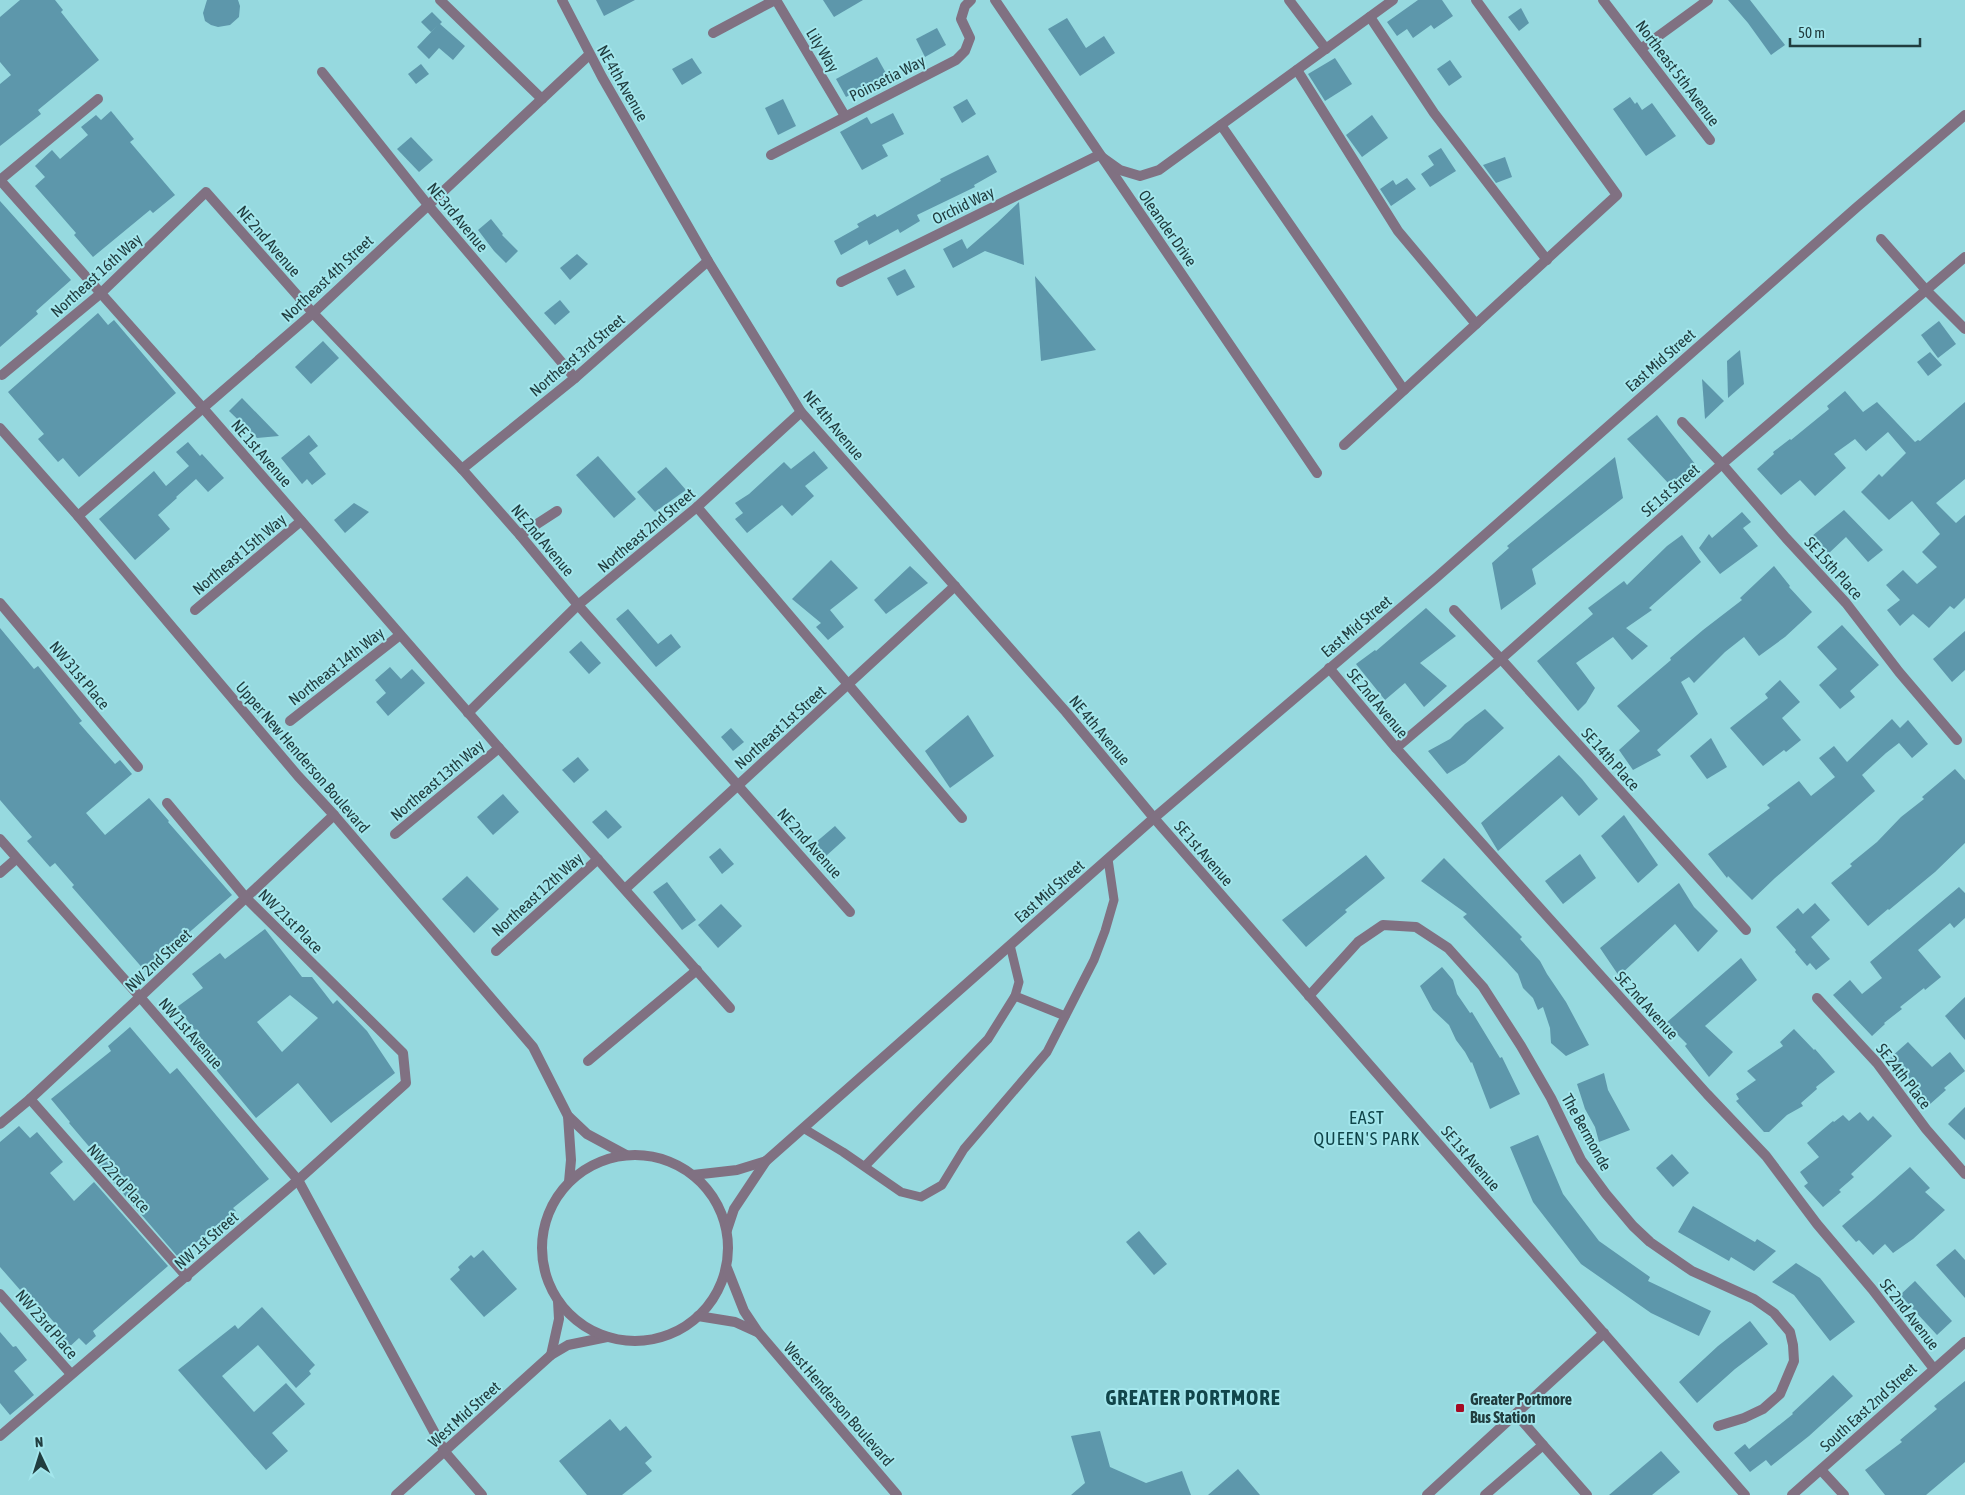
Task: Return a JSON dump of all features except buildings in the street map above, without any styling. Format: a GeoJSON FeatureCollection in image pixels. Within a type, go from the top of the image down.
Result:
{"type":"FeatureCollection","features":[{"type":"Feature","properties":{"kind":"street"},"geometry":{"type":"LineString","coordinates":[[440,0],[542,99]]}},
{"type":"Feature","properties":{"kind":"street","name":"NE 4th Avenue"},"geometry":{"type":"LineString","coordinates":[[562,0],[589,55],[708,261],[801,412],[1066,712],[1154,818]]}},
{"type":"Feature","properties":{"kind":"street"},"geometry":{"type":"LineString","coordinates":[[713,33],[775,0]]}},
{"type":"Feature","properties":{"kind":"street","name":"Lily Way"},"geometry":{"type":"LineString","coordinates":[[775,0],[845,116]]}},
{"type":"Feature","properties":{"kind":"street","name":"Poinsetia Way"},"geometry":{"type":"LineString","coordinates":[[771,155],[956,60],[965,51],[970,38],[961,19],[965,6],[971,0]]}},
{"type":"Feature","properties":{"kind":"street","name":"Oleander Drive"},"geometry":{"type":"LineString","coordinates":[[995,0],[1317,473]]}},
{"type":"Feature","properties":{"kind":"street"},"geometry":{"type":"LineString","coordinates":[[1290,0],[1326,49]]}},
{"type":"Feature","properties":{"kind":"street"},"geometry":{"type":"LineString","coordinates":[[1099,155],[1120,170],[1140,176],[1159,170],[1393,0]]}},
{"type":"Feature","properties":{"kind":"street"},"geometry":{"type":"LineString","coordinates":[[1344,445],[1617,195],[1476,0]]}},
{"type":"Feature","properties":{"kind":"street","name":"Northeast 5th Avenue"},"geometry":{"type":"LineString","coordinates":[[1604,0],[1710,140]]}},
{"type":"Feature","properties":{"kind":"street"},"geometry":{"type":"LineString","coordinates":[[1642,48],[1708,0]]}},
{"type":"Feature","properties":{"kind":"street"},"geometry":{"type":"LineString","coordinates":[[1370,16],[1434,113],[1546,260]]}},
{"type":"Feature","properties":{"kind":"street","name":"Northeast 4th Street"},"geometry":{"type":"LineString","coordinates":[[78,516],[313,313],[589,55]]}},
{"type":"Feature","properties":{"kind":"street"},"geometry":{"type":"LineString","coordinates":[[1297,70],[1398,231],[1476,324]]}},
{"type":"Feature","properties":{"kind":"street","name":"NE 3rd Avenue"},"geometry":{"type":"LineString","coordinates":[[322,72],[428,205],[576,378]]}},
{"type":"Feature","properties":{"kind":"street"},"geometry":{"type":"LineString","coordinates":[[0,180],[98,99]]}},
{"type":"Feature","properties":{"kind":"street","name":"East Mid Street"},"geometry":{"type":"LineString","coordinates":[[727,1230],[734,1209],[766,1160],[1154,818],[1437,577],[1857,206],[1965,114]]}},
{"type":"Feature","properties":{"kind":"street"},"geometry":{"type":"LineString","coordinates":[[1221,124],[1404,390]]}},
{"type":"Feature","properties":{"kind":"street","name":"Orchid Way"},"geometry":{"type":"LineString","coordinates":[[841,282],[1099,155]]}},
{"type":"Feature","properties":{"kind":"street","name":"NE 1st Avenue"},"geometry":{"type":"LineString","coordinates":[[0,180],[730,1008]]}},
{"type":"Feature","properties":{"kind":"street","name":"Northeast 16th Way"},"geometry":{"type":"LineString","coordinates":[[2,375],[100,294],[206,192]]}},
{"type":"Feature","properties":{"kind":"street","name":"NE 2nd Avenue"},"geometry":{"type":"LineString","coordinates":[[206,192],[313,313],[462,469],[520,534],[578,605],[850,912]]}},
{"type":"Feature","properties":{"kind":"street"},"geometry":{"type":"LineString","coordinates":[[1882,239],[1926,290],[1965,329]]}},
{"type":"Feature","properties":{"kind":"street","name":"SE 1st Street"},"geometry":{"type":"LineString","coordinates":[[1396,748],[1501,659],[1722,464],[1965,257]]}},
{"type":"Feature","properties":{"kind":"street","name":"Northeast 3rd Street"},"geometry":{"type":"LineString","coordinates":[[462,469],[576,378],[708,261]]}},
{"type":"Feature","properties":{"kind":"street","name":"Northeast 2nd Street"},"geometry":{"type":"LineString","coordinates":[[468,713],[578,605],[697,508],[801,412]]}},
{"type":"Feature","properties":{"kind":"street","name":"SE 15th Place"},"geometry":{"type":"LineString","coordinates":[[1682,422],[1846,602],[1899,672],[1957,740]]}},
{"type":"Feature","properties":{"kind":"street","name":"Upper New Henderson Boulevard"},"geometry":{"type":"LineString","coordinates":[[0,428],[78,516],[298,776],[334,815],[533,1047],[568,1116],[587,1134],[626,1155]]}},
{"type":"Feature","properties":{"kind":"street"},"geometry":{"type":"LineString","coordinates":[[697,508],[962,818]]}},
{"type":"Feature","properties":{"kind":"street"},"geometry":{"type":"LineString","coordinates":[[520,534],[557,511]]}},
{"type":"Feature","properties":{"kind":"street","name":"Northeast 15th Way"},"geometry":{"type":"LineString","coordinates":[[195,610],[302,521]]}},
{"type":"Feature","properties":{"kind":"street","name":"Northeast 1st Street"},"geometry":{"type":"LineString","coordinates":[[625,889],[955,586]]}},
{"type":"Feature","properties":{"kind":"street","name":"NW 31st Place"},"geometry":{"type":"LineString","coordinates":[[0,603],[138,767]]}},
{"type":"Feature","properties":{"kind":"street","name":"SE 14th Place"},"geometry":{"type":"LineString","coordinates":[[1454,610],[1501,659],[1746,930]]}},
{"type":"Feature","properties":{"kind":"street","name":"Northeast 14th Way"},"geometry":{"type":"LineString","coordinates":[[290,721],[400,635]]}},
{"type":"Feature","properties":{"kind":"street","name":"SE 2nd Avenue"},"geometry":{"type":"LineString","coordinates":[[1329,668],[1396,748],[1689,1074],[1766,1156],[1817,1224],[1872,1289],[1934,1369]]}},
{"type":"Feature","properties":{"kind":"street","name":"Northeast 13th Way"},"geometry":{"type":"LineString","coordinates":[[395,834],[499,748]]}},
{"type":"Feature","properties":{"kind":"street","name":"NW 21st Place"},"geometry":{"type":"LineString","coordinates":[[167,803],[246,898],[403,1053]]}},
{"type":"Feature","properties":{"kind":"street","name":"NW 2nd Street"},"geometry":{"type":"LineString","coordinates":[[0,1124],[30,1099],[334,815]]}},
{"type":"Feature","properties":{"kind":"street","name":"SE 1st Avenue"},"geometry":{"type":"LineString","coordinates":[[1154,818],[1745,1495]]}},
{"type":"Feature","properties":{"kind":"street","name":"NW 1st Avenue"},"geometry":{"type":"LineString","coordinates":[[0,839],[298,1180],[445,1452],[482,1495]]}},
{"type":"Feature","properties":{"kind":"street"},"geometry":{"type":"LineString","coordinates":[[0,873],[16,859]]}},
{"type":"Feature","properties":{"kind":"street","name":"Northeast 12th Way"},"geometry":{"type":"LineString","coordinates":[[496,951],[598,859]]}},
{"type":"Feature","properties":{"kind":"street","name":"The Bermonde"},"geometry":{"type":"LineString","coordinates":[[1309,996],[1358,942],[1383,925],[1416,927],[1448,948],[1483,987],[1521,1046],[1551,1098],[1581,1160],[1633,1226],[1650,1242],[1692,1271],[1754,1299],[1774,1313],[1790,1332],[1794,1362],[1780,1394],[1763,1409],[1744,1418],[1718,1426]]}},
{"type":"Feature","properties":{"kind":"street"},"geometry":{"type":"LineString","coordinates":[[588,1061],[697,970]]}},
{"type":"Feature","properties":{"kind":"street","name":"SE 24th Place"},"geometry":{"type":"LineString","coordinates":[[1817,998],[1877,1063],[1926,1129],[1965,1174]]}},
{"type":"Feature","properties":{"kind":"street","name":"NW 1st Street"},"geometry":{"type":"LineString","coordinates":[[0,1436],[298,1180],[406,1083],[403,1053]]}},
{"type":"Feature","properties":{"kind":"street","name":"NW 22rd Place"},"geometry":{"type":"LineString","coordinates":[[30,1099],[187,1276]]}},
{"type":"Feature","properties":{"kind":"street","name":"Upper New Henderson Boulevard"},"geometry":{"type":"LineString","coordinates":[[568,1116],[571,1154],[569,1182]]}},
{"type":"Feature","properties":{"kind":"street"},"geometry":{"type":"LineString","coordinates":[[626,1155],[650,1156],[673,1162],[694,1174],[709,1190],[721,1209],[727,1230],[729,1249],[727,1268],[717,1293],[698,1316],[681,1329],[657,1338],[632,1341],[607,1337],[588,1329],[572,1317],[558,1301],[546,1278],[542,1253],[544,1226],[553,1202],[569,1182],[586,1168],[605,1159],[626,1155]]}},
{"type":"Feature","properties":{"kind":"street","name":"East Mid Street"},"geometry":{"type":"LineString","coordinates":[[694,1174],[737,1170],[766,1160]]}},
{"type":"Feature","properties":{"kind":"street","name":"West Henderson Boulevard"},"geometry":{"type":"LineString","coordinates":[[727,1268],[744,1311],[758,1332],[897,1495]]}},
{"type":"Feature","properties":{"kind":"street","name":"NW 23rd Place"},"geometry":{"type":"LineString","coordinates":[[0,1294],[71,1374]]}},
{"type":"Feature","properties":{"kind":"street"},"geometry":{"type":"LineString","coordinates":[[551,1355],[558,1319],[558,1301]]}},
{"type":"Feature","properties":{"kind":"street","name":"West Henderson Boulevard"},"geometry":{"type":"LineString","coordinates":[[698,1316],[735,1322],[758,1332]]}},
{"type":"Feature","properties":{"kind":"street"},"geometry":{"type":"LineString","coordinates":[[1426,1495],[1604,1333]]}},
{"type":"Feature","properties":{"kind":"street","name":"West Mid Street"},"geometry":{"type":"LineString","coordinates":[[396,1495],[551,1355],[568,1345],[607,1337]]}},
{"type":"Feature","properties":{"kind":"street","name":"South East 2nd Street"},"geometry":{"type":"LineString","coordinates":[[1792,1495],[1965,1342]]}},
{"type":"Feature","properties":{"kind":"street"},"geometry":{"type":"LineString","coordinates":[[1516,1414],[1587,1495]]}},
{"type":"Feature","properties":{"kind":"street"},"geometry":{"type":"LineString","coordinates":[[1485,1495],[1542,1445]]}},
{"type":"Feature","properties":{"kind":"street"},"geometry":{"type":"LineString","coordinates":[[1821,1470],[1844,1495]]}},
{"type":"Feature","properties":{"kind":"lane"},"geometry":{"type":"LineString","coordinates":[[803,1128],[865,1166],[901,1192],[921,1197],[942,1185],[964,1149],[1047,1052],[1094,960],[1114,900],[1108,859]]}},
{"type":"Feature","properties":{"kind":"lane"},"geometry":{"type":"LineString","coordinates":[[865,1166],[988,1039],[1015,996],[1019,982],[1010,945]]}},
{"type":"Feature","properties":{"kind":"lane"},"geometry":{"type":"LineString","coordinates":[[1015,996],[1065,1016]]}},
{"type":"Feature","properties":{"kind":"place","name":"Greater Portmore Bus Station"},"geometry":{"type":"Point","coordinates":[1460,1408]}},
{"type":"Feature","properties":{"kind":"district","name":"EAST QUEEN'S PARK"},"geometry":{"type":"Point","coordinates":[1367,1127]}},
{"type":"Feature","properties":{"kind":"district","name":"GREATER PORTMORE"},"geometry":{"type":"Point","coordinates":[1193,1397]}}]}
